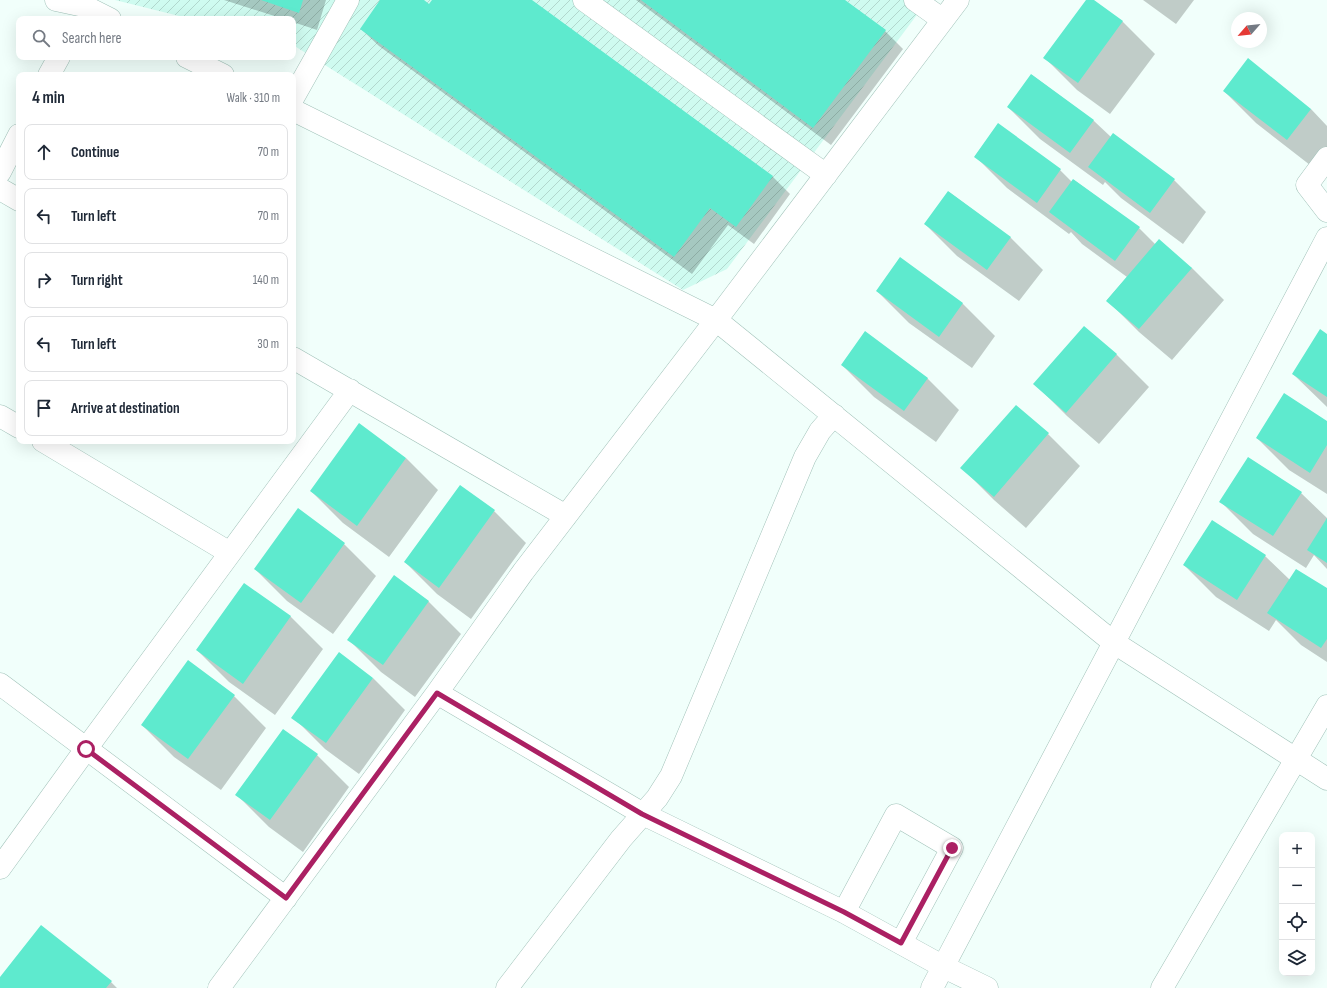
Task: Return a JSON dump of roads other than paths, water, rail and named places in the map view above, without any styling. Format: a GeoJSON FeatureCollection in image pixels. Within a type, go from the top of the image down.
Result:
{"type":"FeatureCollection","features":[{"type":"Feature","properties":{"kind":"street"},"geometry":{"type":"LineString","coordinates":[[56,0],[81,13],[96,16]]}},
{"type":"Feature","properties":{"kind":"street"},"geometry":{"type":"LineString","coordinates":[[296,93],[348,0]]}},
{"type":"Feature","properties":{"kind":"street"},"geometry":{"type":"LineString","coordinates":[[584,0],[826,175]]}},
{"type":"Feature","properties":{"kind":"street"},"geometry":{"type":"LineString","coordinates":[[915,0],[943,20]]}},
{"type":"Feature","properties":{"kind":"street"},"geometry":{"type":"LineString","coordinates":[[219,988],[437,693],[523,572],[958,0]]}},
{"type":"Feature","properties":{"kind":"street"},"geometry":{"type":"LineString","coordinates":[[51,72],[57,60]]}},
{"type":"Feature","properties":{"kind":"street"},"geometry":{"type":"LineString","coordinates":[[193,60],[217,72]]}},
{"type":"Feature","properties":{"kind":"street"},"geometry":{"type":"LineString","coordinates":[[296,111],[716,320],[1113,642],[1327,779]]}},
{"type":"Feature","properties":{"kind":"street"},"geometry":{"type":"LineString","coordinates":[[0,172],[16,140]]}},
{"type":"Feature","properties":{"kind":"street"},"geometry":{"type":"LineString","coordinates":[[1327,158],[1307,185],[1327,211]]}},
{"type":"Feature","properties":{"kind":"street"},"geometry":{"type":"LineString","coordinates":[[0,189],[16,198]]}},
{"type":"Feature","properties":{"kind":"street"},"geometry":{"type":"LineString","coordinates":[[932,988],[1327,238]]}},
{"type":"Feature","properties":{"kind":"street"},"geometry":{"type":"LineString","coordinates":[[296,360],[566,516]]}},
{"type":"Feature","properties":{"kind":"street"},"geometry":{"type":"LineString","coordinates":[[0,868],[350,390]]}},
{"type":"Feature","properties":{"kind":"street"},"geometry":{"type":"LineString","coordinates":[[508,988],[621,839],[657,798],[671,776],[805,457],[820,431],[834,415]]}},
{"type":"Feature","properties":{"kind":"street"},"geometry":{"type":"LineString","coordinates":[[0,416],[16,425]]}},
{"type":"Feature","properties":{"kind":"street"},"geometry":{"type":"LineString","coordinates":[[47,444],[230,553]]}},
{"type":"Feature","properties":{"kind":"street"},"geometry":{"type":"LineString","coordinates":[[0,684],[286,898]]}},
{"type":"Feature","properties":{"kind":"street"},"geometry":{"type":"LineString","coordinates":[[437,693],[642,814],[844,912],[944,967],[987,988]]}},
{"type":"Feature","properties":{"kind":"street"},"geometry":{"type":"LineString","coordinates":[[1162,988],[1327,706]]}},
{"type":"Feature","properties":{"kind":"street"},"geometry":{"type":"LineString","coordinates":[[844,912],[896,816],[952,848],[901,943]]}}]}
